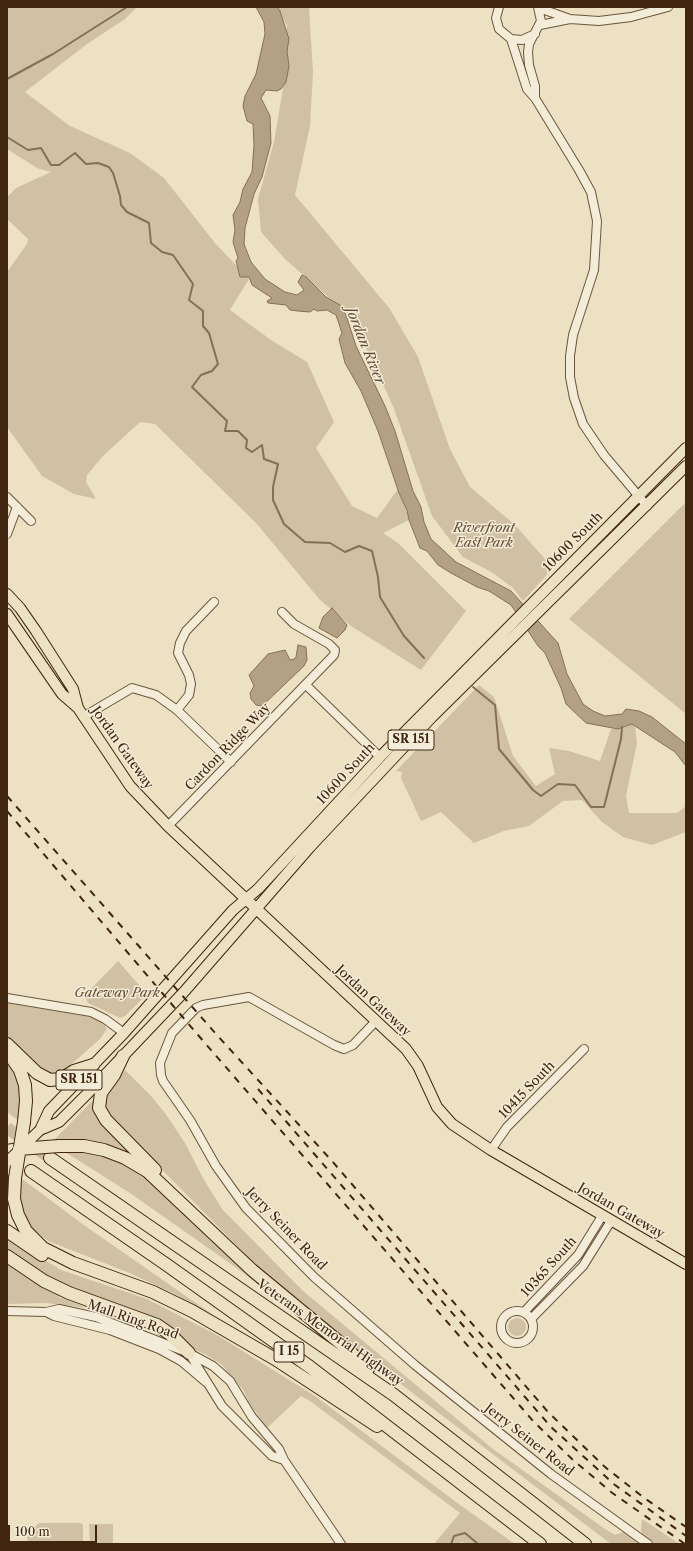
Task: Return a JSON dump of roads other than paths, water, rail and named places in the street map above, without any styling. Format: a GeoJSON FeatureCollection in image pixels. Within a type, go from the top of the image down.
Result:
{"type":"FeatureCollection","features":[{"type":"Feature","properties":{"kind":"highway"},"geometry":{"type":"LineString","coordinates":[[7,1044],[37,1073],[50,1080],[61,1079],[74,1071],[93,1066]]}},
{"type":"Feature","properties":{"kind":"highway"},"geometry":{"type":"LineString","coordinates":[[7,1052],[18,1066],[23,1079],[26,1101],[24,1122],[13,1150],[15,1204],[18,1216],[26,1231],[43,1248],[73,1263],[153,1292],[192,1311],[275,1359],[339,1403],[432,1461]]}},
{"type":"Feature","properties":{"kind":"highway"},"geometry":{"type":"LineString","coordinates":[[123,1056],[114,1075],[101,1093],[99,1103],[101,1113],[200,1220]]}},
{"type":"Feature","properties":{"kind":"highway"},"geometry":{"type":"LineString","coordinates":[[13,1150],[74,1145],[97,1148],[129,1160],[154,1176],[252,1270],[345,1347],[394,1395]]}},
{"type":"Feature","properties":{"kind":"highway","name":"Veterans Memorial Highway"},"geometry":{"type":"LineString","coordinates":[[50,1158],[394,1395],[585,1544]]}},
{"type":"Feature","properties":{"kind":"highway","name":"I 15"},"geometry":{"type":"LineString","coordinates":[[31,1171],[248,1322],[345,1393],[540,1544]]}},
{"type":"Feature","properties":{"kind":"highway"},"geometry":{"type":"LineString","coordinates":[[7,1231],[42,1255],[73,1263]]}},
{"type":"Feature","properties":{"kind":"highway"},"geometry":{"type":"LineString","coordinates":[[7,1256],[44,1281],[68,1294],[157,1325],[170,1334],[189,1353]]}},
{"type":"Feature","properties":{"kind":"main road","name":"10600 South"},"geometry":{"type":"LineString","coordinates":[[40,1130],[50,1111],[124,1033],[233,910],[260,886],[380,757],[506,628],[686,448]]}},
{"type":"Feature","properties":{"kind":"main road","name":"10600 South"},"geometry":{"type":"LineString","coordinates":[[7,1162],[13,1150],[40,1130],[59,1122],[183,993],[256,908],[432,717],[686,466]]}},
{"type":"Feature","properties":{"kind":"main road"},"geometry":{"type":"LineString","coordinates":[[7,587],[26,606],[31,624]]}},
{"type":"Feature","properties":{"kind":"main road","name":"Jordan Gateway"},"geometry":{"type":"LineString","coordinates":[[7,594],[20,608],[73,689],[78,708],[83,717],[130,786],[168,826],[376,1021],[410,1055],[432,1098],[446,1118],[464,1133],[491,1150],[686,1264]]}},
{"type":"Feature","properties":{"kind":"main road","name":"Jordan Gateway"},"geometry":{"type":"LineString","coordinates":[[8,613],[62,694],[78,708]]}},
{"type":"Feature","properties":{"kind":"street"},"geometry":{"type":"LineString","coordinates":[[499,7],[496,18],[499,29],[511,39],[527,89],[536,98],[591,192],[597,221],[594,270],[573,335],[570,356],[570,377],[574,398],[583,424],[604,455],[647,506]]}},
{"type":"Feature","properties":{"kind":"street"},"geometry":{"type":"LineString","coordinates":[[536,98],[535,86],[529,65],[528,52],[530,44],[540,25],[538,8],[570,19],[599,21],[631,17],[668,7]]}},
{"type":"Feature","properties":{"kind":"street"},"geometry":{"type":"LineString","coordinates":[[540,25],[570,19]]}},
{"type":"Feature","properties":{"kind":"street"},"geometry":{"type":"LineString","coordinates":[[511,39],[522,40],[535,34]]}},
{"type":"Feature","properties":{"kind":"street"},"geometry":{"type":"LineString","coordinates":[[7,497],[31,521]]}},
{"type":"Feature","properties":{"kind":"street"},"geometry":{"type":"LineString","coordinates":[[7,534],[17,507]]}},
{"type":"Feature","properties":{"kind":"street"},"geometry":{"type":"LineString","coordinates":[[177,710],[189,695],[192,684],[189,675],[181,662],[178,652],[180,643],[186,631],[214,602]]}},
{"type":"Feature","properties":{"kind":"street","name":"Cardon Ridge Way"},"geometry":{"type":"LineString","coordinates":[[168,826],[334,655],[334,650],[329,644],[294,624],[282,612]]}},
{"type":"Feature","properties":{"kind":"street"},"geometry":{"type":"LineString","coordinates":[[306,685],[380,757]]}},
{"type":"Feature","properties":{"kind":"street"},"geometry":{"type":"LineString","coordinates":[[83,717],[132,688],[156,695],[177,710],[231,762]]}},
{"type":"Feature","properties":{"kind":"street","name":"Jerry Seiner Road"},"geometry":{"type":"LineString","coordinates":[[376,1021],[353,1045],[344,1049],[334,1045],[249,997],[203,1005],[196,1008],[172,1033],[160,1063],[161,1075],[163,1081],[197,1131],[216,1166],[246,1208],[314,1277],[415,1365],[551,1474],[648,1544]]}},
{"type":"Feature","properties":{"kind":"street"},"geometry":{"type":"LineString","coordinates":[[7,998],[91,1012],[105,1019],[124,1033]]}},
{"type":"Feature","properties":{"kind":"street","name":"10415 South"},"geometry":{"type":"LineString","coordinates":[[491,1150],[507,1127],[584,1049]]}},
{"type":"Feature","properties":{"kind":"street","name":"10365 South"},"geometry":{"type":"LineString","coordinates":[[524,1312],[578,1255],[606,1218]]}},
{"type":"Feature","properties":{"kind":"street","name":"10365 South"},"geometry":{"type":"LineString","coordinates":[[531,1319],[583,1266],[606,1218]]}},
{"type":"Feature","properties":{"kind":"street","name":"Mall Ring Road"},"geometry":{"type":"LineString","coordinates":[[7,1311],[46,1312],[59,1309],[96,1317],[189,1353],[213,1366],[230,1381],[252,1417],[279,1449],[284,1460],[302,1484],[340,1544]]}},
{"type":"Feature","properties":{"kind":"street","name":"Mall Ring Road"},"geometry":{"type":"LineString","coordinates":[[46,1312],[54,1316],[110,1330],[159,1349],[181,1361],[206,1383]]}},
{"type":"Feature","properties":{"kind":"street","name":"10365 South"},"geometry":{"type":"LineString","coordinates":[[512,1312],[524,1312],[531,1319],[533,1330],[527,1339],[517,1343],[508,1340],[502,1331],[504,1319],[512,1312]]}},
{"type":"Feature","properties":{"kind":"street","name":"Mall Ring Road"},"geometry":{"type":"LineString","coordinates":[[189,1353],[206,1383],[231,1416],[272,1456],[284,1460]]}},
{"type":"Feature","properties":{"kind":"waterway"},"geometry":{"type":"LineString","coordinates":[[7,79],[53,54],[127,7]]}},
{"type":"Feature","properties":{"kind":"waterway"},"geometry":{"type":"LineString","coordinates":[[7,137],[28,150],[41,148],[51,165],[59,165],[75,153],[86,164],[98,163],[109,167],[113,173],[120,196],[121,205],[127,212],[149,223],[151,243],[162,252],[173,255],[193,284],[189,300],[203,311],[203,326],[209,333],[218,364],[212,371],[201,375],[192,387],[227,421],[225,431],[238,431],[247,440],[246,448],[252,452],[262,445],[264,459],[278,464],[273,487],[273,500],[284,524],[305,542],[330,543],[345,552],[359,546],[372,551],[378,577],[380,597],[404,636],[424,658]]}},
{"type":"Feature","properties":{"kind":"waterway"},"geometry":{"type":"LineString","coordinates":[[473,687],[495,705],[499,749],[533,790],[541,796],[558,784],[575,785],[591,807],[604,807],[621,739],[622,727]]}},
{"type":"Feature","properties":{"kind":"waterway"},"geometry":{"type":"LineString","coordinates":[[451,1544],[454,1536],[465,1533],[478,1544]]}},
{"type":"Feature","properties":{"kind":"tunnel"},"geometry":{"type":"LineString","coordinates":[[7,1128],[50,1158]]}},
{"type":"Feature","properties":{"kind":"railway"},"geometry":{"type":"LineString","coordinates":[[7,796],[216,1034],[332,1161],[548,1412],[605,1467],[643,1497],[686,1527]]}},
{"type":"Feature","properties":{"kind":"railway"},"geometry":{"type":"LineString","coordinates":[[7,811],[198,1035],[534,1422],[572,1459],[611,1492],[685,1544]]}},
{"type":"Feature","properties":{"kind":"railway"},"geometry":{"type":"LineString","coordinates":[[258,1089],[551,1427],[615,1485],[686,1536]]}},
{"type":"Feature","properties":{"kind":"water label","name":"Jordan River"},"geometry":{"type":"Point","coordinates":[365,346]}},
{"type":"Feature","properties":{"kind":"park label","name":"Riverfront East Park"},"geometry":{"type":"Point","coordinates":[484,536]}},
{"type":"Feature","properties":{"kind":"park label","name":"Gateway Park"},"geometry":{"type":"Point","coordinates":[117,993]}}]}
